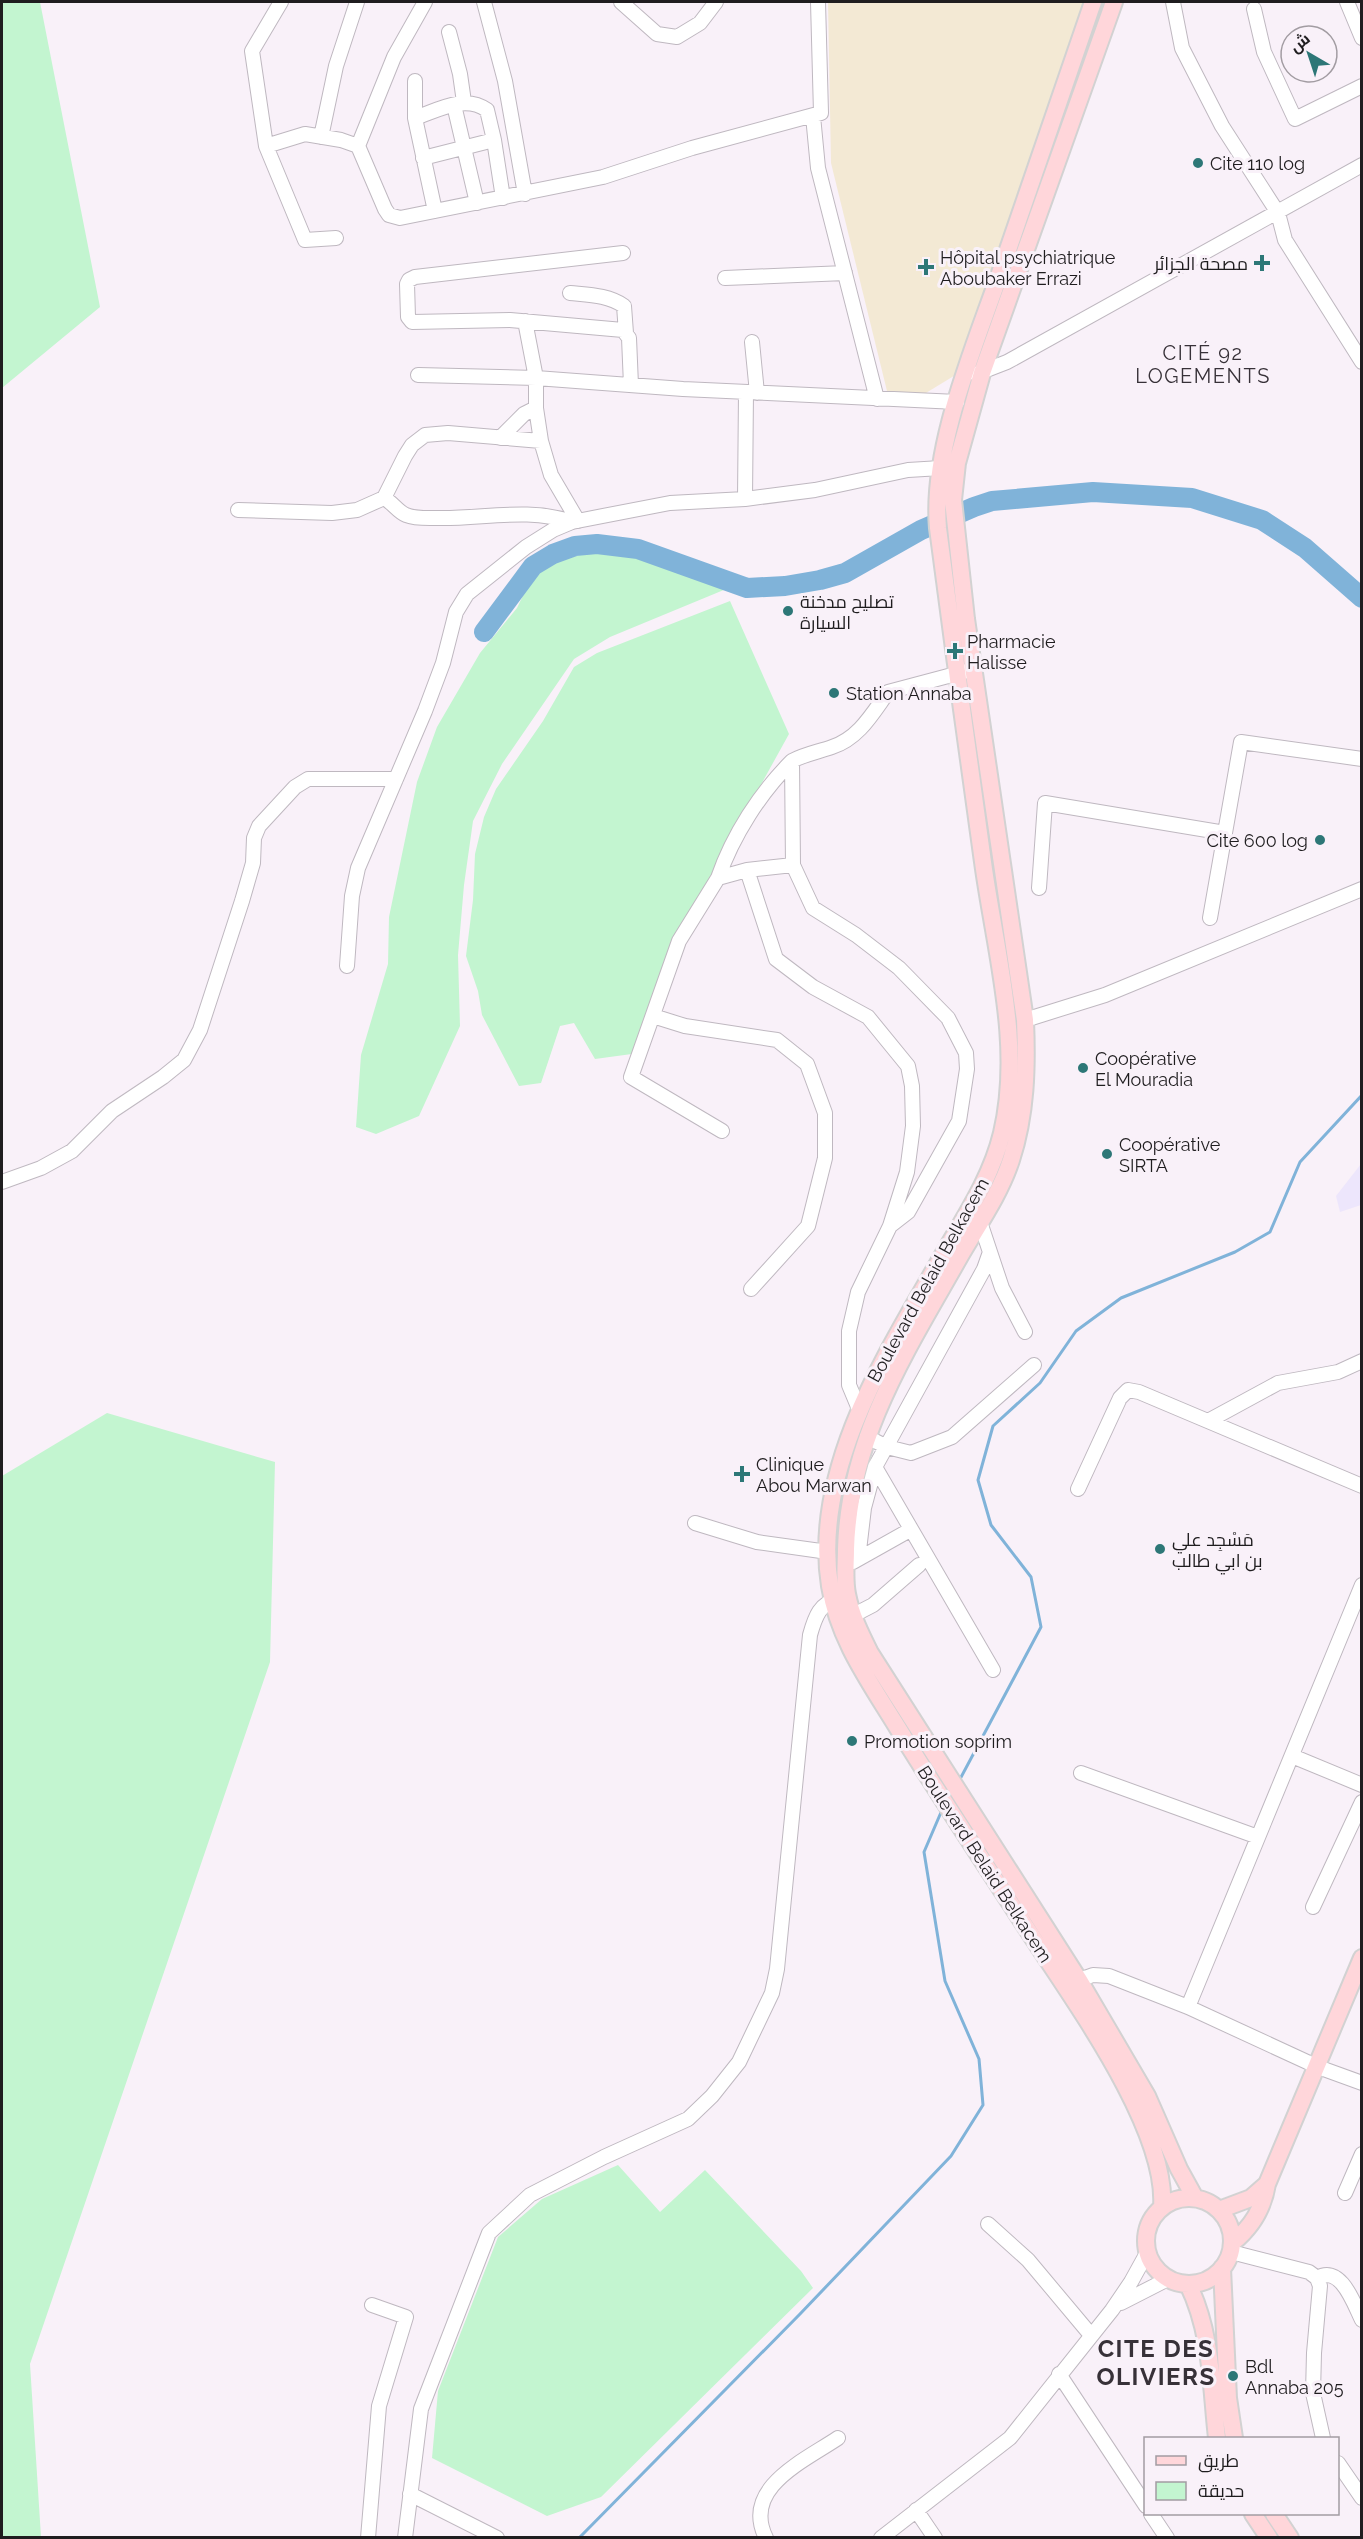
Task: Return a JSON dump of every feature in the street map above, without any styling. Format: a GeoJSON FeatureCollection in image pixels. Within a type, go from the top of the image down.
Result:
{"type":"FeatureCollection","features":[{"type":"Feature","properties":{"kind":"main road","name":"Boulevard Belaid Belkacem"},"geometry":{"type":"LineString","coordinates":[[1093,2],[974,374],[957,463],[953,500],[965,672],[1011,1062],[1001,1135],[976,1197],[881,1363],[859,1409],[832,1499],[828,1552],[856,1660],[934,1770],[1134,2102],[1157,2160],[1163,2186],[1162,2207]]}},
{"type":"Feature","properties":{"kind":"main road","name":"Boulevard Belaid Belkacem"},"geometry":{"type":"LineString","coordinates":[[840,1598],[852,1562],[850,1500],[874,1416],[904,1356],[996,1195],[1011,1161],[1023,1104],[1027,1061],[1025,1020],[938,521],[941,468],[944,444],[957,402],[974,374],[1114,2]]}},
{"type":"Feature","properties":{"kind":"main road","name":"Boulevard Belaid Belkacem"},"geometry":{"type":"LineString","coordinates":[[961,1813],[1079,1980],[1147,2096],[1179,2169],[1195,2198]]}},
{"type":"Feature","properties":{"kind":"main road"},"geometry":{"type":"LineString","coordinates":[[1234,2437],[1228,2398],[1222,2268],[1231,2248],[1256,2218],[1267,2184],[1362,1958]]}},
{"type":"Feature","properties":{"kind":"main road"},"geometry":{"type":"LineString","coordinates":[[1219,2210],[1251,2198],[1267,2184]]}},
{"type":"Feature","properties":{"kind":"main road"},"geometry":{"type":"LineString","coordinates":[[1222,2268],[1204,2281],[1188,2284],[1168,2279],[1153,2265],[1148,2253],[1148,2228],[1162,2207],[1174,2200],[1195,2198],[1204,2200],[1219,2210],[1229,2225],[1231,2248]]}},
{"type":"Feature","properties":{"kind":"main road"},"geometry":{"type":"LineString","coordinates":[[1188,2284],[1198,2303],[1208,2338],[1216,2437]]}},
{"type":"Feature","properties":{"kind":"main road"},"geometry":{"type":"LineString","coordinates":[[1254,2515],[1266,2537]]}},
{"type":"Feature","properties":{"kind":"main road"},"geometry":{"type":"LineString","coordinates":[[1275,2515],[1290,2538]]}},
{"type":"Feature","properties":{"kind":"street"},"geometry":{"type":"LineString","coordinates":[[281,2],[252,51],[266,146],[305,240],[336,238]]}},
{"type":"Feature","properties":{"kind":"street"},"geometry":{"type":"LineString","coordinates":[[321,137],[336,66],[357,2]]}},
{"type":"Feature","properties":{"kind":"street"},"geometry":{"type":"LineString","coordinates":[[425,2],[394,57],[358,146],[389,215],[400,218],[603,177],[692,148],[821,113],[818,2]]}},
{"type":"Feature","properties":{"kind":"street"},"geometry":{"type":"LineString","coordinates":[[484,2],[505,81],[525,194]]}},
{"type":"Feature","properties":{"kind":"street"},"geometry":{"type":"LineString","coordinates":[[621,2],[657,34],[677,37],[700,23],[716,2]]}},
{"type":"Feature","properties":{"kind":"street"},"geometry":{"type":"LineString","coordinates":[[1173,2],[1182,48],[1222,126],[1278,213],[1284,240],[1362,362]]}},
{"type":"Feature","properties":{"kind":"street"},"geometry":{"type":"LineString","coordinates":[[1347,2],[1362,39]]}},
{"type":"Feature","properties":{"kind":"street"},"geometry":{"type":"LineString","coordinates":[[1254,9],[1264,52],[1295,119],[1362,86]]}},
{"type":"Feature","properties":{"kind":"street"},"geometry":{"type":"LineString","coordinates":[[449,32],[460,74],[459,104],[464,148],[477,203]]}},
{"type":"Feature","properties":{"kind":"street"},"geometry":{"type":"LineString","coordinates":[[415,81],[415,118],[435,211]]}},
{"type":"Feature","properties":{"kind":"street"},"geometry":{"type":"LineString","coordinates":[[415,118],[459,104],[479,104],[487,110],[503,198]]}},
{"type":"Feature","properties":{"kind":"street"},"geometry":{"type":"LineString","coordinates":[[813,116],[818,168],[877,399]]}},
{"type":"Feature","properties":{"kind":"street"},"geometry":{"type":"LineString","coordinates":[[266,146],[305,134],[341,140],[358,146]]}},
{"type":"Feature","properties":{"kind":"street"},"geometry":{"type":"LineString","coordinates":[[423,158],[494,140]]}},
{"type":"Feature","properties":{"kind":"street"},"geometry":{"type":"LineString","coordinates":[[974,374],[1007,362],[1362,165]]}},
{"type":"Feature","properties":{"kind":"street"},"geometry":{"type":"LineString","coordinates":[[623,253],[415,277],[407,284],[408,317],[412,322],[525,321],[617,328],[626,333]]}},
{"type":"Feature","properties":{"kind":"street"},"geometry":{"type":"LineString","coordinates":[[725,278],[845,273]]}},
{"type":"Feature","properties":{"kind":"street"},"geometry":{"type":"LineString","coordinates":[[570,293],[595,295],[624,306],[626,333],[629,338],[631,385]]}},
{"type":"Feature","properties":{"kind":"street"},"geometry":{"type":"LineString","coordinates":[[525,321],[536,378],[536,408],[541,441],[551,475],[575,522]]}},
{"type":"Feature","properties":{"kind":"street"},"geometry":{"type":"LineString","coordinates":[[745,499],[753,342]]}},
{"type":"Feature","properties":{"kind":"street"},"geometry":{"type":"LineString","coordinates":[[418,375],[536,378],[752,393],[957,402]]}},
{"type":"Feature","properties":{"kind":"street"},"geometry":{"type":"LineString","coordinates":[[500,438],[524,414],[536,408]]}},
{"type":"Feature","properties":{"kind":"street"},"geometry":{"type":"LineString","coordinates":[[238,510],[333,513],[357,510],[384,498],[412,445],[425,435],[448,433],[541,441]]}},
{"type":"Feature","properties":{"kind":"street"},"geometry":{"type":"LineString","coordinates":[[347,966],[352,896],[358,868],[443,663],[456,612],[467,594],[526,547],[553,530],[575,522],[670,502],[745,499],[815,490],[908,470],[941,468]]}},
{"type":"Feature","properties":{"kind":"street"},"geometry":{"type":"LineString","coordinates":[[384,498],[402,514],[414,518],[454,519],[516,513],[553,516],[575,522]]}},
{"type":"Feature","properties":{"kind":"street"},"geometry":{"type":"LineString","coordinates":[[722,1131],[632,1077],[679,941],[718,878],[725,858],[761,798],[771,783],[792,761],[806,753],[832,747],[851,738],[864,726],[888,692],[965,672]]}},
{"type":"Feature","properties":{"kind":"street"},"geometry":{"type":"LineString","coordinates":[[1210,918],[1241,742],[1362,759]]}},
{"type":"Feature","properties":{"kind":"street"},"geometry":{"type":"LineString","coordinates":[[792,761],[794,865],[813,908],[856,935],[899,968],[948,1018],[966,1053],[967,1069],[959,1121],[908,1212],[890,1226]]}},
{"type":"Feature","properties":{"kind":"street"},"geometry":{"type":"LineString","coordinates":[[2,1182],[41,1168],[72,1151],[112,1111],[184,1060],[200,1030],[242,901],[253,863],[254,838],[260,826],[296,787],[308,780],[396,779]]}},
{"type":"Feature","properties":{"kind":"street"},"geometry":{"type":"LineString","coordinates":[[1039,888],[1045,803],[1225,832]]}},
{"type":"Feature","properties":{"kind":"street"},"geometry":{"type":"LineString","coordinates":[[718,878],[747,870],[794,865]]}},
{"type":"Feature","properties":{"kind":"street"},"geometry":{"type":"LineString","coordinates":[[747,870],[776,959],[813,987],[868,1017],[908,1066],[912,1086],[913,1126],[907,1172],[890,1226],[858,1292],[849,1331],[849,1385],[859,1409]]}},
{"type":"Feature","properties":{"kind":"street"},"geometry":{"type":"LineString","coordinates":[[1025,1020],[1105,995],[1362,889]]}},
{"type":"Feature","properties":{"kind":"street"},"geometry":{"type":"LineString","coordinates":[[653,1016],[686,1026],[777,1040],[807,1064],[825,1113],[825,1158],[808,1226],[751,1289]]}},
{"type":"Feature","properties":{"kind":"street"},"geometry":{"type":"LineString","coordinates":[[980,1222],[1002,1288],[1025,1332]]}},
{"type":"Feature","properties":{"kind":"street"},"geometry":{"type":"LineString","coordinates":[[852,1562],[875,1467],[984,1269],[990,1252]]}},
{"type":"Feature","properties":{"kind":"street"},"geometry":{"type":"LineString","coordinates":[[1208,1421],[1278,1383],[1338,1372],[1362,1361]]}},
{"type":"Feature","properties":{"kind":"street"},"geometry":{"type":"LineString","coordinates":[[867,1437],[887,1447],[911,1453],[952,1437],[1034,1365]]}},
{"type":"Feature","properties":{"kind":"street"},"geometry":{"type":"LineString","coordinates":[[1078,1489],[1120,1398],[1128,1390],[1139,1392],[1362,1486]]}},
{"type":"Feature","properties":{"kind":"street"},"geometry":{"type":"LineString","coordinates":[[875,1467],[993,1670]]}},
{"type":"Feature","properties":{"kind":"street"},"geometry":{"type":"LineString","coordinates":[[695,1523],[757,1542],[828,1552]]}},
{"type":"Feature","properties":{"kind":"street"},"geometry":{"type":"LineString","coordinates":[[852,1562],[910,1530]]}},
{"type":"Feature","properties":{"kind":"street"},"geometry":{"type":"LineString","coordinates":[[847,1619],[873,1605],[919,1565]]}},
{"type":"Feature","properties":{"kind":"street"},"geometry":{"type":"LineString","coordinates":[[1188,2007],[1362,1586]]}},
{"type":"Feature","properties":{"kind":"street"},"geometry":{"type":"LineString","coordinates":[[405,2538],[421,2409],[489,2233],[530,2195],[604,2157],[688,2119],[712,2096],[739,2062],[772,1993],[777,1969],[810,1635],[816,1615],[840,1598]]}},
{"type":"Feature","properties":{"kind":"street"},"geometry":{"type":"LineString","coordinates":[[1292,1755],[1362,1785]]}},
{"type":"Feature","properties":{"kind":"street"},"geometry":{"type":"LineString","coordinates":[[1081,1773],[1258,1837]]}},
{"type":"Feature","properties":{"kind":"street"},"geometry":{"type":"LineString","coordinates":[[1313,1907],[1362,1802]]}},
{"type":"Feature","properties":{"kind":"street"},"geometry":{"type":"LineString","coordinates":[[1079,1980],[1092,1975],[1109,1976],[1188,2007],[1318,2067],[1362,2084]]}},
{"type":"Feature","properties":{"kind":"street"},"geometry":{"type":"LineString","coordinates":[[1345,2193],[1362,2154]]}},
{"type":"Feature","properties":{"kind":"street"},"geometry":{"type":"LineString","coordinates":[[988,2224],[1028,2260],[1090,2334]]}},
{"type":"Feature","properties":{"kind":"street"},"geometry":{"type":"LineString","coordinates":[[1231,2248],[1309,2272],[1317,2278],[1320,2293],[1313,2393],[1323,2437]]}},
{"type":"Feature","properties":{"kind":"street"},"geometry":{"type":"LineString","coordinates":[[881,2538],[1010,2438],[1090,2334],[1112,2310],[1148,2253]]}},
{"type":"Feature","properties":{"kind":"street"},"geometry":{"type":"LineString","coordinates":[[1317,2278],[1332,2276],[1343,2284],[1362,2320]]}},
{"type":"Feature","properties":{"kind":"street"},"geometry":{"type":"LineString","coordinates":[[1112,2310],[1144,2289],[1168,2279]]}},
{"type":"Feature","properties":{"kind":"street"},"geometry":{"type":"LineString","coordinates":[[368,2538],[379,2406],[406,2317],[372,2305]]}},
{"type":"Feature","properties":{"kind":"street"},"geometry":{"type":"LineString","coordinates":[[1059,2374],[1144,2503]]}},
{"type":"Feature","properties":{"kind":"street"},"geometry":{"type":"LineString","coordinates":[[766,2538],[762,2529],[761,2510],[764,2494],[772,2483],[838,2438]]}},
{"type":"Feature","properties":{"kind":"street"},"geometry":{"type":"LineString","coordinates":[[1339,2464],[1362,2498]]}},
{"type":"Feature","properties":{"kind":"street"},"geometry":{"type":"LineString","coordinates":[[410,2494],[496,2538]]}},
{"type":"Feature","properties":{"kind":"street"},"geometry":{"type":"LineString","coordinates":[[916,2510],[935,2538]]}},
{"type":"Feature","properties":{"kind":"street"},"geometry":{"type":"LineString","coordinates":[[1152,2515],[1167,2538]]}},
{"type":"Feature","properties":{"kind":"shaded area","name":"Hôpital psychiatrique Aboubaker Errazi"},"geometry":{"type":"Polygon","coordinates":[[[828,2],[1086,2],[962,371],[921,396],[888,395],[831,163],[828,2]]]}},
{"type":"Feature","properties":{"kind":"shaded area"},"geometry":{"type":"Polygon","coordinates":[[[1361,1164],[1361,1205],[1340,1212],[1336,1196],[1361,1164]]]}},
{"type":"Feature","properties":{"kind":"green space"},"geometry":{"type":"Polygon","coordinates":[[[2,2],[40,2],[100,307],[2,388],[2,2]]]}},
{"type":"Feature","properties":{"kind":"green space"},"geometry":{"type":"Polygon","coordinates":[[[589,552],[636,554],[731,587],[610,637],[574,659],[502,764],[473,821],[464,885],[458,955],[460,1026],[419,1116],[376,1134],[356,1127],[361,1055],[388,964],[389,917],[417,782],[437,727],[480,653],[517,608],[533,575],[546,565],[589,552]]]}},
{"type":"Feature","properties":{"kind":"green space"},"geometry":{"type":"Polygon","coordinates":[[[730,601],[789,734],[671,947],[639,1053],[595,1059],[574,1023],[560,1026],[541,1083],[519,1086],[482,1015],[478,991],[466,956],[473,900],[475,854],[484,817],[496,789],[543,721],[574,667],[597,653],[730,601]]]}},
{"type":"Feature","properties":{"kind":"green space"},"geometry":{"type":"Polygon","coordinates":[[[107,1413],[275,1462],[270,1662],[30,2364],[41,2537],[2,2537],[2,1476],[107,1413]]]}},
{"type":"Feature","properties":{"kind":"green space"},"geometry":{"type":"Polygon","coordinates":[[[618,2165],[660,2212],[705,2170],[801,2271],[813,2288],[601,2497],[547,2516],[432,2458],[438,2391],[498,2237],[542,2199],[618,2165]]]}},
{"type":"Feature","properties":{"kind":"waterway"},"geometry":{"type":"LineString","coordinates":[[484,632],[533,566],[553,554],[575,546],[597,544],[638,549],[747,588],[785,586],[845,573],[921,530],[992,501],[1093,492],[1192,498],[1262,520],[1305,548],[1362,598]]}},
{"type":"Feature","properties":{"kind":"waterway"},"geometry":{"type":"LineString","coordinates":[[959,1781],[1041,1627],[1031,1577],[991,1525],[978,1480],[993,1426],[1040,1383],[1076,1331],[1121,1298],[1235,1252],[1270,1232],[1300,1162],[1362,1095]]}},
{"type":"Feature","properties":{"kind":"waterway"},"geometry":{"type":"LineString","coordinates":[[579,2538],[800,2314],[951,2156],[983,2105],[979,2059],[945,1981],[924,1852],[942,1810]]}},
{"type":"Feature","properties":{"kind":"place","name":"Cite 110 log"},"geometry":{"type":"Point","coordinates":[1198,163]}},
{"type":"Feature","properties":{"kind":"place","name":"مصحة الجزائر"},"geometry":{"type":"Point","coordinates":[1262,263]}},
{"type":"Feature","properties":{"kind":"place","name":"Hôpital psychiatrique Aboubaker Errazi"},"geometry":{"type":"Point","coordinates":[926,267]}},
{"type":"Feature","properties":{"kind":"place","name":"تصليح مدخنة السيارة"},"geometry":{"type":"Point","coordinates":[788,611]}},
{"type":"Feature","properties":{"kind":"place","name":"Pharmacie Halisse"},"geometry":{"type":"Point","coordinates":[955,651]}},
{"type":"Feature","properties":{"kind":"place","name":"Station Annaba"},"geometry":{"type":"Point","coordinates":[834,693]}},
{"type":"Feature","properties":{"kind":"place","name":"Cite 600 log"},"geometry":{"type":"Point","coordinates":[1320,840]}},
{"type":"Feature","properties":{"kind":"place","name":"Coopérative El Mouradia"},"geometry":{"type":"Point","coordinates":[1083,1068]}},
{"type":"Feature","properties":{"kind":"place","name":"Coopérative SIRTA"},"geometry":{"type":"Point","coordinates":[1107,1154]}},
{"type":"Feature","properties":{"kind":"place","name":"Clinique Abou Marwan"},"geometry":{"type":"Point","coordinates":[742,1474]}},
{"type":"Feature","properties":{"kind":"place","name":"مَسْجِد علي بن ابي طالب"},"geometry":{"type":"Point","coordinates":[1160,1549]}},
{"type":"Feature","properties":{"kind":"place","name":"Promotion soprim"},"geometry":{"type":"Point","coordinates":[852,1741]}},
{"type":"Feature","properties":{"kind":"place","name":"Bdl Annaba 205"},"geometry":{"type":"Point","coordinates":[1233,2376]}},
{"type":"Feature","properties":{"kind":"district","name":"CITÉ 92 LOGEMENTS"},"geometry":{"type":"Point","coordinates":[1203,364]}},
{"type":"Feature","properties":{"kind":"district","name":"CITE DES OLIVIERS"},"geometry":{"type":"Point","coordinates":[1156,2362]}}]}
